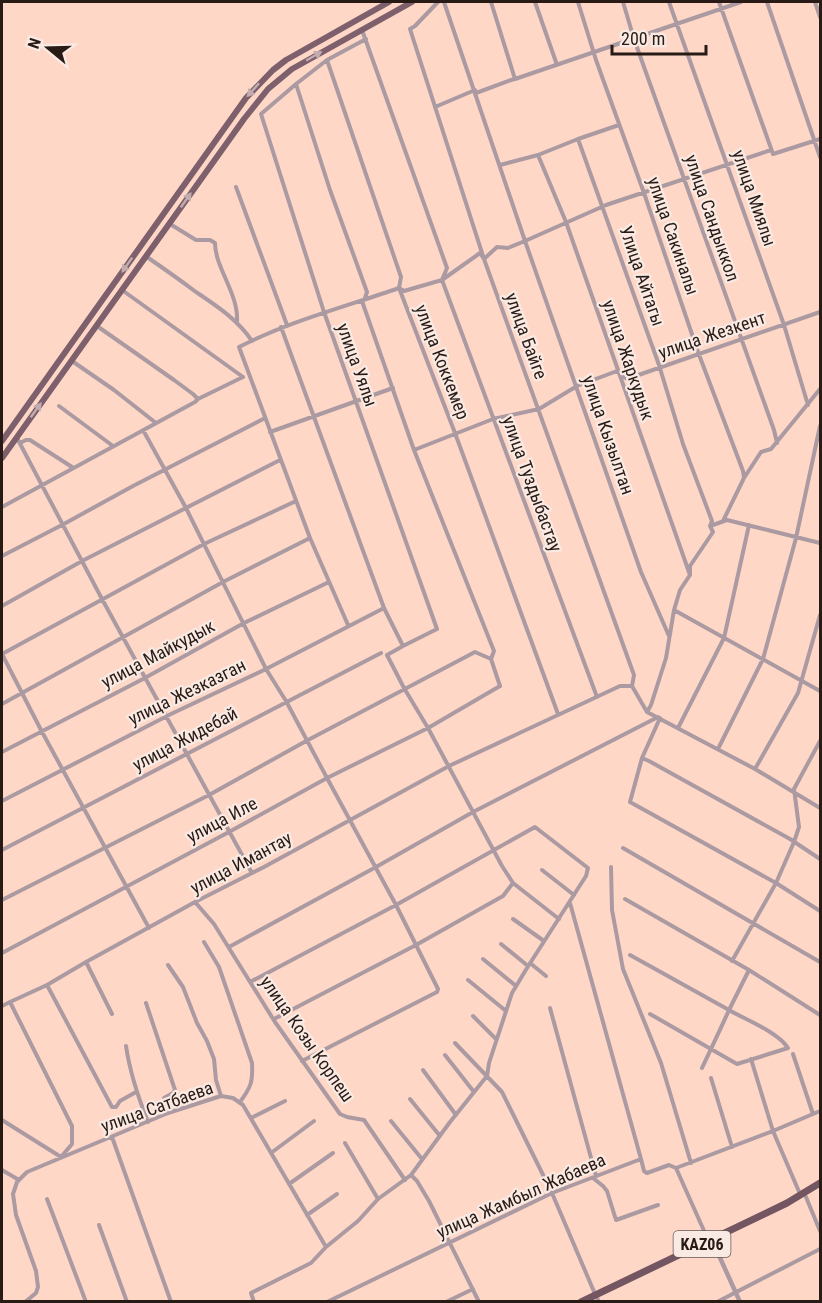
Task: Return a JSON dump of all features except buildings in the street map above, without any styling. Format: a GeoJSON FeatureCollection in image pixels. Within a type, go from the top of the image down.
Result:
{"type":"FeatureCollection","features":[{"type":"Feature","properties":{"kind":"highway","name":"KАZ06"},"geometry":{"type":"LineString","coordinates":[[803,1196],[820,1183]]}},
{"type":"Feature","properties":{"kind":"highway","name":"KАZ06"},"geometry":{"type":"LineString","coordinates":[[581,1302],[596,1299],[820,1188]]}},
{"type":"Feature","properties":{"kind":"main road"},"geometry":{"type":"LineString","coordinates":[[2,441],[246,98],[286,60],[389,2]]}},
{"type":"Feature","properties":{"kind":"main road"},"geometry":{"type":"LineString","coordinates":[[2,458],[18,440],[122,290],[268,89],[292,69],[412,2]]}},
{"type":"Feature","properties":{"kind":"street","name":"улица Байге"},"geometry":{"type":"LineString","coordinates":[[438,2],[410,29],[484,259],[634,675],[632,686]]}},
{"type":"Feature","properties":{"kind":"street","name":"улица Кызылтан"},"geometry":{"type":"LineString","coordinates":[[444,2],[525,241],[642,572],[669,636]]}},
{"type":"Feature","properties":{"kind":"street"},"geometry":{"type":"LineString","coordinates":[[491,2],[514,79]]}},
{"type":"Feature","properties":{"kind":"street"},"geometry":{"type":"LineString","coordinates":[[535,2],[557,65]]}},
{"type":"Feature","properties":{"kind":"street","name":"улица Сакиналы"},"geometry":{"type":"LineString","coordinates":[[578,2],[596,60],[744,478]]}},
{"type":"Feature","properties":{"kind":"street","name":"улица Сандыккол"},"geometry":{"type":"LineString","coordinates":[[623,2],[633,39],[777,442]]}},
{"type":"Feature","properties":{"kind":"street","name":"улица Миялы"},"geometry":{"type":"LineString","coordinates":[[669,2],[784,325],[808,405]]}},
{"type":"Feature","properties":{"kind":"street"},"geometry":{"type":"LineString","coordinates":[[719,2],[772,152]]}},
{"type":"Feature","properties":{"kind":"street"},"geometry":{"type":"LineString","coordinates":[[435,107],[475,91],[741,2]]}},
{"type":"Feature","properties":{"kind":"street"},"geometry":{"type":"LineString","coordinates":[[815,2],[820,17]]}},
{"type":"Feature","properties":{"kind":"street"},"geometry":{"type":"LineString","coordinates":[[768,3],[820,157]]}},
{"type":"Feature","properties":{"kind":"street","name":"улица Туздыбастау"},"geometry":{"type":"LineString","coordinates":[[362,29],[447,268],[442,280],[597,697]]}},
{"type":"Feature","properties":{"kind":"street"},"geometry":{"type":"LineString","coordinates":[[362,301],[367,297],[367,292],[330,190],[296,84],[327,60],[366,39]]}},
{"type":"Feature","properties":{"kind":"street","name":"улица Коккемер"},"geometry":{"type":"LineString","coordinates":[[327,60],[402,277],[399,288],[558,714]]}},
{"type":"Feature","properties":{"kind":"street","name":"улица Уялы"},"geometry":{"type":"LineString","coordinates":[[296,84],[261,114],[324,312],[437,629],[402,646]]}},
{"type":"Feature","properties":{"kind":"street"},"geometry":{"type":"LineString","coordinates":[[500,165],[538,155],[619,125]]}},
{"type":"Feature","properties":{"kind":"street","name":"Улица Айтагы"},"geometry":{"type":"LineString","coordinates":[[578,139],[660,368],[683,444],[712,521],[710,526]]}},
{"type":"Feature","properties":{"kind":"street"},"geometry":{"type":"LineString","coordinates":[[348,625],[310,538],[239,347],[281,327],[324,312],[399,288],[404,291],[442,280],[480,253],[484,259],[497,247],[508,248],[603,207],[728,164],[820,140]]}},
{"type":"Feature","properties":{"kind":"street","name":"улица Жаркудык"},"geometry":{"type":"LineString","coordinates":[[538,155],[567,222],[617,371],[690,575]]}},
{"type":"Feature","properties":{"kind":"street"},"geometry":{"type":"LineString","coordinates":[[236,187],[287,325]]}},
{"type":"Feature","properties":{"kind":"street"},"geometry":{"type":"LineString","coordinates":[[170,224],[196,240],[210,240],[215,243],[216,254],[237,309],[237,322]]}},
{"type":"Feature","properties":{"kind":"street"},"geometry":{"type":"LineString","coordinates":[[147,256],[237,322],[252,341]]}},
{"type":"Feature","properties":{"kind":"street"},"geometry":{"type":"LineString","coordinates":[[122,290],[243,377]]}},
{"type":"Feature","properties":{"kind":"street"},"geometry":{"type":"LineString","coordinates":[[362,301],[414,450],[494,651],[491,659],[500,686],[428,728]]}},
{"type":"Feature","properties":{"kind":"street","name":"улица Жезкент"},"geometry":{"type":"LineString","coordinates":[[414,450],[493,419],[539,409],[577,386],[617,371],[627,379],[820,312]]}},
{"type":"Feature","properties":{"kind":"street"},"geometry":{"type":"LineString","coordinates":[[97,326],[198,399]]}},
{"type":"Feature","properties":{"kind":"street"},"geometry":{"type":"LineString","coordinates":[[281,327],[384,608],[402,646],[387,655],[513,883],[559,919]]}},
{"type":"Feature","properties":{"kind":"street"},"geometry":{"type":"LineString","coordinates":[[72,361],[156,423]]}},
{"type":"Feature","properties":{"kind":"street"},"geometry":{"type":"LineString","coordinates":[[2,507],[198,399],[243,377],[249,377]]}},
{"type":"Feature","properties":{"kind":"street"},"geometry":{"type":"LineString","coordinates":[[270,432],[393,388]]}},
{"type":"Feature","properties":{"kind":"street"},"geometry":{"type":"LineString","coordinates":[[723,521],[744,478],[761,452],[771,449],[820,389]]}},
{"type":"Feature","properties":{"kind":"street"},"geometry":{"type":"LineString","coordinates":[[59,406],[113,446]]}},
{"type":"Feature","properties":{"kind":"street"},"geometry":{"type":"LineString","coordinates":[[2,556],[265,418]]}},
{"type":"Feature","properties":{"kind":"street"},"geometry":{"type":"LineString","coordinates":[[717,749],[763,659],[796,538],[820,426]]}},
{"type":"Feature","properties":{"kind":"street"},"geometry":{"type":"LineString","coordinates":[[143,430],[186,508],[266,669],[308,740],[438,987],[437,992],[302,1061]]}},
{"type":"Feature","properties":{"kind":"street"},"geometry":{"type":"LineString","coordinates":[[72,468],[30,440],[18,440],[252,873]]}},
{"type":"Feature","properties":{"kind":"street"},"geometry":{"type":"LineString","coordinates":[[2,606],[82,561],[280,460]]}},
{"type":"Feature","properties":{"kind":"street"},"geometry":{"type":"LineString","coordinates":[[148,928],[2,654],[204,544],[296,501]]}},
{"type":"Feature","properties":{"kind":"street"},"geometry":{"type":"LineString","coordinates":[[647,712],[666,658],[674,610],[680,590],[690,575],[690,567],[713,532],[710,526],[727,520],[820,543]]}},
{"type":"Feature","properties":{"kind":"street"},"geometry":{"type":"LineString","coordinates":[[678,728],[724,638],[749,525]]}},
{"type":"Feature","properties":{"kind":"street"},"geometry":{"type":"LineString","coordinates":[[2,704],[223,582],[310,538]]}},
{"type":"Feature","properties":{"kind":"street","name":"улица Майкудык"},"geometry":{"type":"LineString","coordinates":[[2,752],[145,678],[244,622],[329,582]]}},
{"type":"Feature","properties":{"kind":"street","name":"улица Жезказган"},"geometry":{"type":"LineString","coordinates":[[2,801],[166,716],[266,669],[384,608]]}},
{"type":"Feature","properties":{"kind":"street"},"geometry":{"type":"LineString","coordinates":[[674,610],[820,691]]}},
{"type":"Feature","properties":{"kind":"street"},"geometry":{"type":"LineString","coordinates":[[755,769],[798,693],[820,615]]}},
{"type":"Feature","properties":{"kind":"street"},"geometry":{"type":"LineString","coordinates":[[2,900],[209,795],[404,688],[475,652],[491,659]]}},
{"type":"Feature","properties":{"kind":"street","name":"улица Жидебай"},"geometry":{"type":"LineString","coordinates":[[2,850],[381,653]]}},
{"type":"Feature","properties":{"kind":"street","name":"улица Имантау"},"geometry":{"type":"LineString","coordinates":[[2,1006],[47,985],[195,902],[448,766],[620,686],[632,686]]}},
{"type":"Feature","properties":{"kind":"street"},"geometry":{"type":"LineString","coordinates":[[632,686],[647,712],[755,769],[820,808]]}},
{"type":"Feature","properties":{"kind":"street"},"geometry":{"type":"LineString","coordinates":[[659,718],[642,759],[630,802],[776,883],[820,911]]}},
{"type":"Feature","properties":{"kind":"street"},"geometry":{"type":"LineString","coordinates":[[229,947],[473,812],[659,718]]}},
{"type":"Feature","properties":{"kind":"street","name":"улица Иле"},"geometry":{"type":"LineString","coordinates":[[2,952],[327,778],[428,728]]}},
{"type":"Feature","properties":{"kind":"street"},"geometry":{"type":"LineString","coordinates":[[732,961],[776,883],[794,842],[799,827],[794,789],[820,741]]}},
{"type":"Feature","properties":{"kind":"street"},"geometry":{"type":"LineString","coordinates":[[814,752],[820,756]]}},
{"type":"Feature","properties":{"kind":"street"},"geometry":{"type":"LineString","coordinates":[[642,759],[649,760],[820,859]]}},
{"type":"Feature","properties":{"kind":"street"},"geometry":{"type":"LineString","coordinates":[[250,982],[396,905],[535,827],[588,868],[586,876],[570,903],[512,993],[486,1076],[411,1174],[378,1199],[358,1221],[326,1247],[311,1263],[251,1293],[254,1302]]}},
{"type":"Feature","properties":{"kind":"street"},"geometry":{"type":"LineString","coordinates":[[623,848],[820,962]]}},
{"type":"Feature","properties":{"kind":"street"},"geometry":{"type":"LineString","coordinates":[[611,867],[612,910],[623,969],[661,1063],[691,1163]]}},
{"type":"Feature","properties":{"kind":"street"},"geometry":{"type":"LineString","coordinates":[[542,870],[574,895]]}},
{"type":"Feature","properties":{"kind":"street"},"geometry":{"type":"LineString","coordinates":[[274,1019],[416,945],[503,896],[513,883]]}},
{"type":"Feature","properties":{"kind":"street"},"geometry":{"type":"LineString","coordinates":[[625,899],[749,970],[820,1015]]}},
{"type":"Feature","properties":{"kind":"street","name":"улица Козы Корпеш"},"geometry":{"type":"LineString","coordinates":[[195,902],[214,924],[274,1019],[340,1114],[364,1120],[405,1180]]}},
{"type":"Feature","properties":{"kind":"street"},"geometry":{"type":"LineString","coordinates":[[570,903],[644,1171],[647,1173],[669,1165],[676,1168],[691,1163],[820,1111]]}},
{"type":"Feature","properties":{"kind":"street"},"geometry":{"type":"LineString","coordinates":[[513,919],[544,942]]}},
{"type":"Feature","properties":{"kind":"street"},"geometry":{"type":"LineString","coordinates":[[204,942],[219,967],[252,1063],[253,1079],[240,1102]]}},
{"type":"Feature","properties":{"kind":"street"},"geometry":{"type":"LineString","coordinates":[[501,944],[546,976]]}},
{"type":"Feature","properties":{"kind":"street"},"geometry":{"type":"LineString","coordinates":[[630,955],[766,1030],[784,1042],[788,1048],[737,1064],[650,1014]]}},
{"type":"Feature","properties":{"kind":"street"},"geometry":{"type":"LineString","coordinates":[[483,959],[516,986]]}},
{"type":"Feature","properties":{"kind":"street"},"geometry":{"type":"LineString","coordinates":[[86,962],[112,1014]]}},
{"type":"Feature","properties":{"kind":"street"},"geometry":{"type":"LineString","coordinates":[[168,965],[183,987],[197,1023],[207,1041],[214,1059],[216,1080],[221,1096]]}},
{"type":"Feature","properties":{"kind":"street"},"geometry":{"type":"LineString","coordinates":[[702,1068],[749,970]]}},
{"type":"Feature","properties":{"kind":"street"},"geometry":{"type":"LineString","coordinates":[[468,980],[506,1011]]}},
{"type":"Feature","properties":{"kind":"street"},"geometry":{"type":"LineString","coordinates":[[47,985],[112,1107],[116,1107],[120,1101],[136,1092]]}},
{"type":"Feature","properties":{"kind":"street"},"geometry":{"type":"LineString","coordinates":[[2,1120],[61,1157],[72,1144],[72,1126],[10,1002]]}},
{"type":"Feature","properties":{"kind":"street"},"geometry":{"type":"LineString","coordinates":[[146,1003],[175,1090],[164,1098],[168,1113]]}},
{"type":"Feature","properties":{"kind":"street"},"geometry":{"type":"LineString","coordinates":[[550,1008],[594,1177],[605,1188],[616,1220],[658,1205]]}},
{"type":"Feature","properties":{"kind":"street"},"geometry":{"type":"LineString","coordinates":[[472,1016],[496,1039]]}},
{"type":"Feature","properties":{"kind":"street"},"geometry":{"type":"LineString","coordinates":[[455,1043],[502,1092],[552,1193],[596,1299]]}},
{"type":"Feature","properties":{"kind":"street"},"geometry":{"type":"LineString","coordinates":[[126,1046],[129,1068],[148,1122]]}},
{"type":"Feature","properties":{"kind":"street"},"geometry":{"type":"LineString","coordinates":[[793,1054],[813,1114]]}},
{"type":"Feature","properties":{"kind":"street"},"geometry":{"type":"LineString","coordinates":[[445,1055],[474,1092]]}},
{"type":"Feature","properties":{"kind":"street"},"geometry":{"type":"LineString","coordinates":[[751,1059],[773,1131],[820,1231]]}},
{"type":"Feature","properties":{"kind":"street"},"geometry":{"type":"LineString","coordinates":[[423,1070],[456,1114]]}},
{"type":"Feature","properties":{"kind":"street"},"geometry":{"type":"LineString","coordinates":[[711,1078],[732,1147]]}},
{"type":"Feature","properties":{"kind":"street","name":"улица Сатбаева"},"geometry":{"type":"LineString","coordinates":[[19,1180],[27,1172],[168,1113],[221,1096],[233,1098],[243,1105],[326,1247]]}},
{"type":"Feature","properties":{"kind":"street"},"geometry":{"type":"LineString","coordinates":[[410,1099],[440,1136]]}},
{"type":"Feature","properties":{"kind":"street"},"geometry":{"type":"LineString","coordinates":[[251,1118],[285,1101]]}},
{"type":"Feature","properties":{"kind":"street"},"geometry":{"type":"LineString","coordinates":[[271,1153],[314,1121]]}},
{"type":"Feature","properties":{"kind":"street"},"geometry":{"type":"LineString","coordinates":[[391,1121],[422,1159]]}},
{"type":"Feature","properties":{"kind":"street"},"geometry":{"type":"LineString","coordinates":[[112,1137],[171,1302]]}},
{"type":"Feature","properties":{"kind":"street"},"geometry":{"type":"LineString","coordinates":[[345,1143],[378,1199]]}},
{"type":"Feature","properties":{"kind":"street"},"geometry":{"type":"LineString","coordinates":[[289,1184],[333,1153]]}},
{"type":"Feature","properties":{"kind":"street","name":"улица Жамбыл Жабаева"},"geometry":{"type":"LineString","coordinates":[[327,1302],[340,1299],[552,1193],[641,1159]]}},
{"type":"Feature","properties":{"kind":"street"},"geometry":{"type":"LineString","coordinates":[[676,1168],[705,1233],[712,1242],[740,1302]]}},
{"type":"Feature","properties":{"kind":"street"},"geometry":{"type":"LineString","coordinates":[[2,1170],[19,1180],[13,1194],[16,1215],[36,1271],[38,1287],[36,1293],[26,1302]]}},
{"type":"Feature","properties":{"kind":"street"},"geometry":{"type":"LineString","coordinates":[[411,1174],[429,1201],[479,1302]]}},
{"type":"Feature","properties":{"kind":"street"},"geometry":{"type":"LineString","coordinates":[[307,1215],[337,1194]]}},
{"type":"Feature","properties":{"kind":"street"},"geometry":{"type":"LineString","coordinates":[[47,1198],[86,1302]]}},
{"type":"Feature","properties":{"kind":"street"},"geometry":{"type":"LineString","coordinates":[[99,1225],[127,1302]]}},
{"type":"Feature","properties":{"kind":"street"},"geometry":{"type":"LineString","coordinates":[[717,1302],[820,1249]]}},
{"type":"Feature","properties":{"kind":"street"},"geometry":{"type":"LineString","coordinates":[[446,1302],[473,1289]]}}]}
